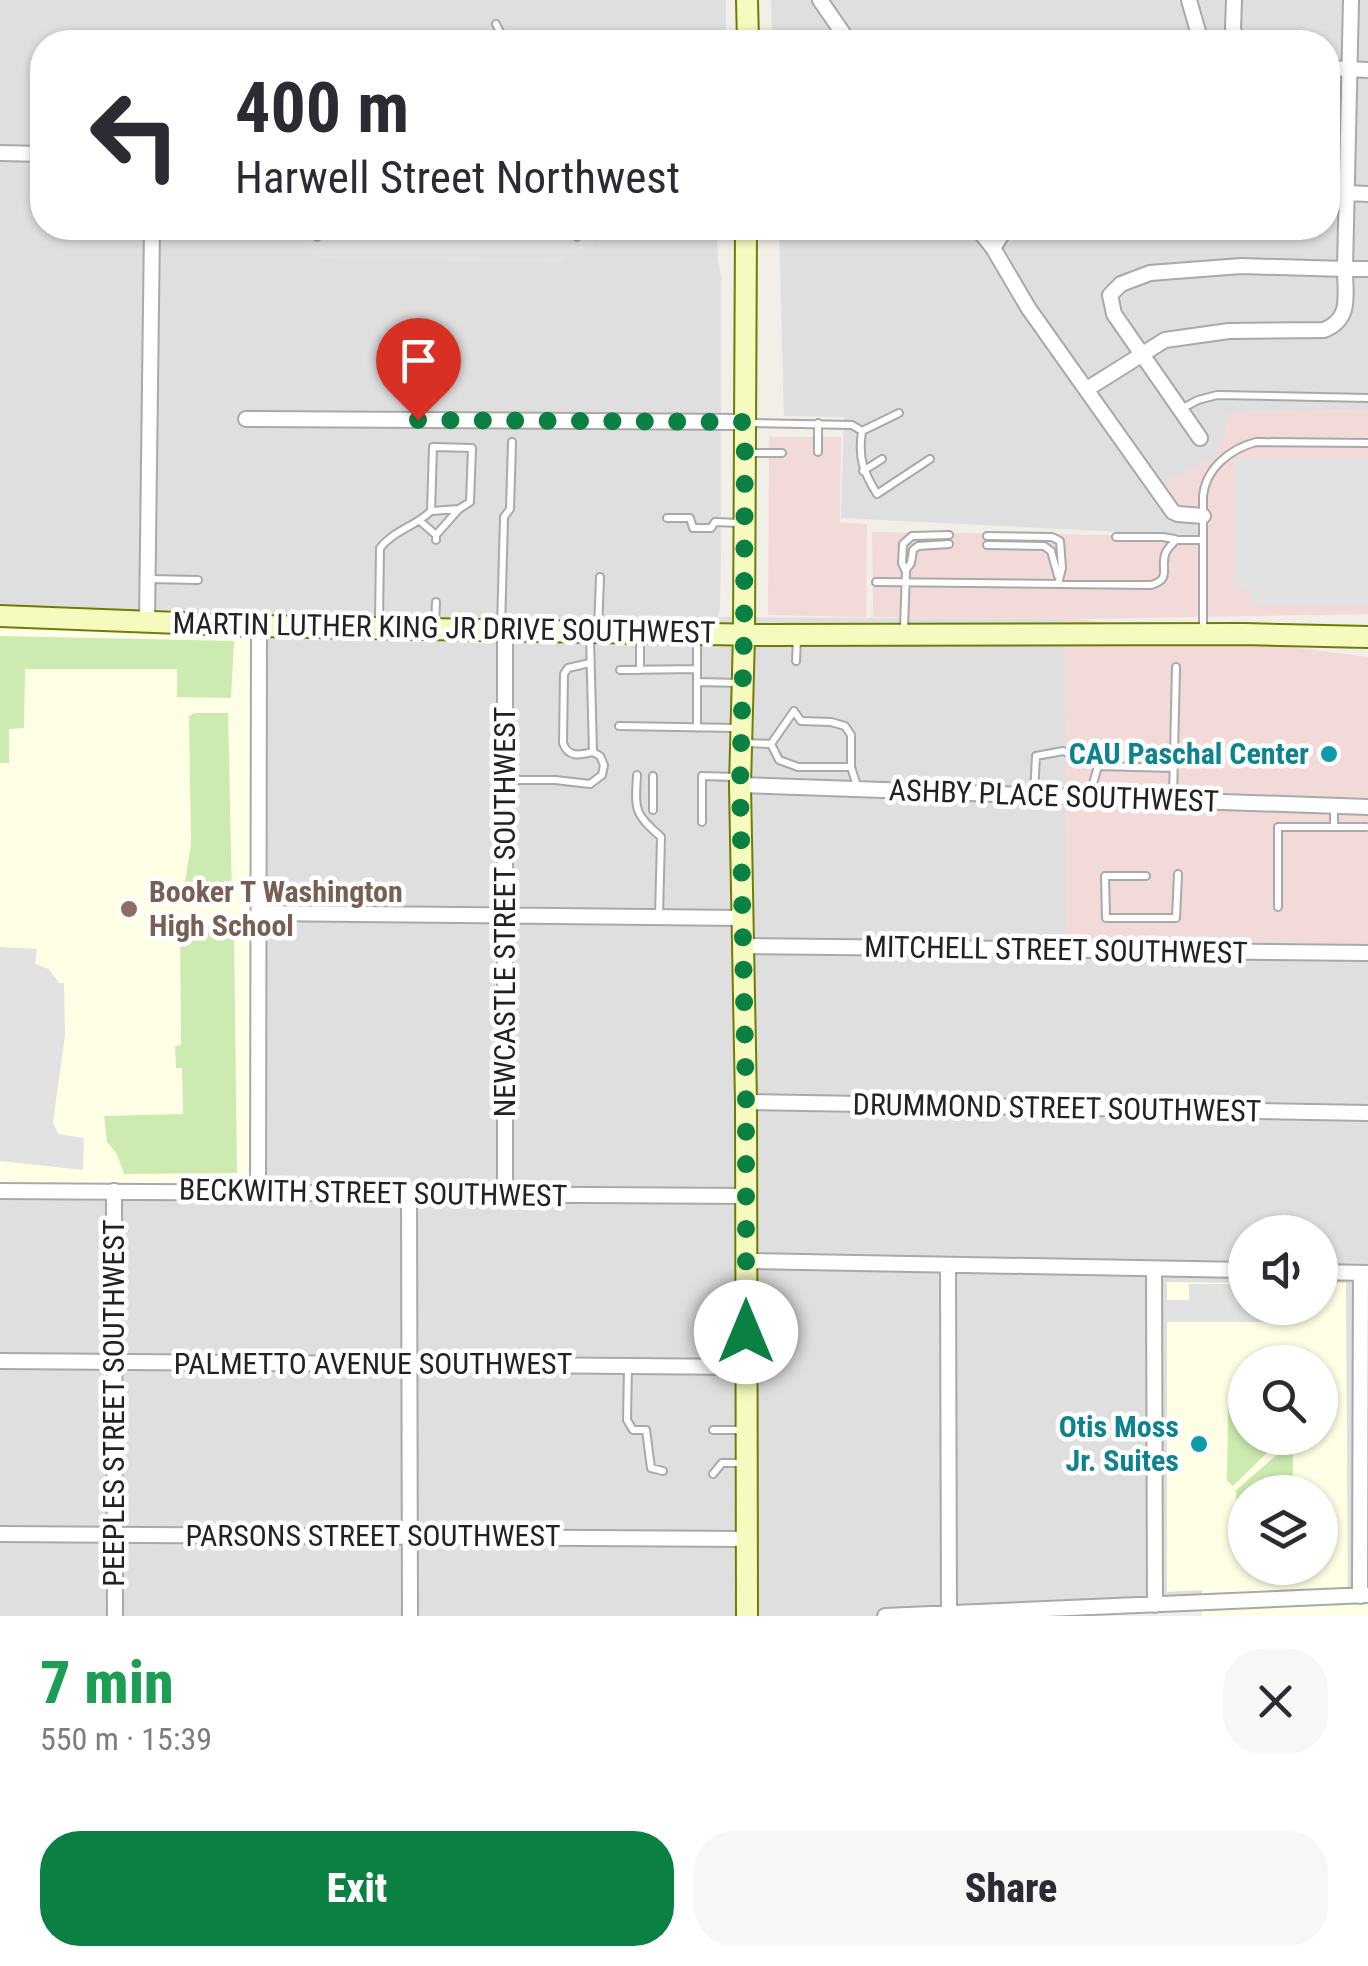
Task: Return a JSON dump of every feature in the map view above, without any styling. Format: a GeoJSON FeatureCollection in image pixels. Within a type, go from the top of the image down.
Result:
{"type":"FeatureCollection","features":[{"type":"Feature","properties":{"kind":"main road"},"geometry":{"type":"LineString","coordinates":[[747,0],[748,30]]}},
{"type":"Feature","properties":{"kind":"main road"},"geometry":{"type":"LineString","coordinates":[[746,240],[740,781],[746,1102],[746,1616]]}},
{"type":"Feature","properties":{"kind":"main road","name":"MARTIN LUTHER KING JR DRIVE SOUTHWEST"},"geometry":{"type":"LineString","coordinates":[[0,616],[259,626],[744,635],[1368,637]]}},
{"type":"Feature","properties":{"kind":"street"},"geometry":{"type":"LineString","coordinates":[[820,0],[841,30]]}},
{"type":"Feature","properties":{"kind":"street"},"geometry":{"type":"LineString","coordinates":[[1189,0],[1198,30]]}},
{"type":"Feature","properties":{"kind":"street"},"geometry":{"type":"LineString","coordinates":[[1232,30],[1234,0]]}},
{"type":"Feature","properties":{"kind":"street"},"geometry":{"type":"LineString","coordinates":[[1087,389],[1165,340],[1229,331],[1324,330],[1337,324],[1345,312],[1351,0]]}},
{"type":"Feature","properties":{"kind":"street"},"geometry":{"type":"LineString","coordinates":[[1340,73],[1351,77],[1368,70]]}},
{"type":"Feature","properties":{"kind":"street"},"geometry":{"type":"LineString","coordinates":[[0,152],[30,153]]}},
{"type":"Feature","properties":{"kind":"street"},"geometry":{"type":"LineString","coordinates":[[1340,193],[1368,194]]}},
{"type":"Feature","properties":{"kind":"street"},"geometry":{"type":"LineString","coordinates":[[147,622],[152,240]]}},
{"type":"Feature","properties":{"kind":"street"},"geometry":{"type":"LineString","coordinates":[[987,240],[1029,309],[1173,512],[1203,516]]}},
{"type":"Feature","properties":{"kind":"street"},"geometry":{"type":"LineString","coordinates":[[993,248],[998,240]]}},
{"type":"Feature","properties":{"kind":"street"},"geometry":{"type":"LineString","coordinates":[[1200,438],[1114,314],[1110,295],[1121,284],[1150,273],[1241,266],[1368,270]]}},
{"type":"Feature","properties":{"kind":"street"},"geometry":{"type":"LineString","coordinates":[[246,419],[745,422]]}},
{"type":"Feature","properties":{"kind":"street"},"geometry":{"type":"LineString","coordinates":[[258,1192],[259,626]]}},
{"type":"Feature","properties":{"kind":"street","name":"NEWCASTLE STREET SOUTHWEST"},"geometry":{"type":"LineString","coordinates":[[503,630],[505,1194]]}},
{"type":"Feature","properties":{"kind":"street","name":"ASHBY PLACE SOUTHWEST"},"geometry":{"type":"LineString","coordinates":[[740,781],[1099,801],[1368,807]]}},
{"type":"Feature","properties":{"kind":"street"},"geometry":{"type":"LineString","coordinates":[[258,913],[742,918]]}},
{"type":"Feature","properties":{"kind":"street","name":"MITCHELL STREET SOUTHWEST"},"geometry":{"type":"LineString","coordinates":[[744,946],[1368,953]]}},
{"type":"Feature","properties":{"kind":"street","name":"DRUMMOND STREET SOUTHWEST"},"geometry":{"type":"LineString","coordinates":[[746,1102],[1368,1114]]}},
{"type":"Feature","properties":{"kind":"street","name":"PEEPLES STREET SOUTHWEST"},"geometry":{"type":"LineString","coordinates":[[114,1190],[115,1616]]}},
{"type":"Feature","properties":{"kind":"street","name":"BECKWITH STREET SOUTHWEST"},"geometry":{"type":"LineString","coordinates":[[0,1191],[746,1196]]}},
{"type":"Feature","properties":{"kind":"street"},"geometry":{"type":"LineString","coordinates":[[409,1193],[410,1616]]}},
{"type":"Feature","properties":{"kind":"street"},"geometry":{"type":"LineString","coordinates":[[746,1261],[1228,1270]]}},
{"type":"Feature","properties":{"kind":"street"},"geometry":{"type":"LineString","coordinates":[[948,1264],[949,1614]]}},
{"type":"Feature","properties":{"kind":"street"},"geometry":{"type":"LineString","coordinates":[[1154,1268],[1154,1604]]}},
{"type":"Feature","properties":{"kind":"street"},"geometry":{"type":"LineString","coordinates":[[884,1616],[1048,1613],[1154,1604],[1217,1609],[1364,1596],[1364,1273],[1338,1272]]}},
{"type":"Feature","properties":{"kind":"street","name":"PALMETTO AVENUE SOUTHWEST"},"geometry":{"type":"LineString","coordinates":[[0,1361],[746,1368]]}},
{"type":"Feature","properties":{"kind":"street","name":"PARSONS STREET SOUTHWEST"},"geometry":{"type":"LineString","coordinates":[[0,1534],[746,1539]]}},
{"type":"Feature","properties":{"kind":"lane"},"geometry":{"type":"LineString","coordinates":[[496,24],[499,30]]}},
{"type":"Feature","properties":{"kind":"lane"},"geometry":{"type":"LineString","coordinates":[[1180,410],[1216,395],[1368,398]]}},
{"type":"Feature","properties":{"kind":"lane"},"geometry":{"type":"LineString","coordinates":[[862,432],[899,414]]}},
{"type":"Feature","properties":{"kind":"lane"},"geometry":{"type":"LineString","coordinates":[[745,422],[852,425],[862,432]]}},
{"type":"Feature","properties":{"kind":"lane"},"geometry":{"type":"LineString","coordinates":[[818,423],[818,452]]}},
{"type":"Feature","properties":{"kind":"lane"},"geometry":{"type":"LineString","coordinates":[[862,432],[863,471],[877,494],[930,459]]}},
{"type":"Feature","properties":{"kind":"lane"},"geometry":{"type":"LineString","coordinates":[[503,630],[504,517],[510,510],[512,442]]}},
{"type":"Feature","properties":{"kind":"lane"},"geometry":{"type":"LineString","coordinates":[[1204,634],[1204,487],[1222,460],[1245,445],[1264,442],[1368,444]]}},
{"type":"Feature","properties":{"kind":"lane"},"geometry":{"type":"LineString","coordinates":[[420,521],[436,538],[458,509],[470,502],[472,448],[433,447],[431,511]]}},
{"type":"Feature","properties":{"kind":"lane"},"geometry":{"type":"LineString","coordinates":[[745,454],[782,454]]}},
{"type":"Feature","properties":{"kind":"lane"},"geometry":{"type":"LineString","coordinates":[[863,471],[882,459]]}},
{"type":"Feature","properties":{"kind":"lane"},"geometry":{"type":"LineString","coordinates":[[379,628],[380,548],[387,539],[431,511],[458,509]]}},
{"type":"Feature","properties":{"kind":"lane"},"geometry":{"type":"LineString","coordinates":[[667,518],[690,518],[693,528],[711,528],[715,522],[745,524]]}},
{"type":"Feature","properties":{"kind":"lane"},"geometry":{"type":"LineString","coordinates":[[1052,537],[1060,541],[1062,568],[1058,581],[1051,551],[1044,546],[987,540],[1052,537]]}},
{"type":"Feature","properties":{"kind":"lane"},"geometry":{"type":"LineString","coordinates":[[1116,537],[1203,540]]}},
{"type":"Feature","properties":{"kind":"lane"},"geometry":{"type":"LineString","coordinates":[[904,635],[906,572],[913,550],[949,539]]}},
{"type":"Feature","properties":{"kind":"lane"},"geometry":{"type":"LineString","coordinates":[[876,582],[1158,584],[1164,578],[1164,554],[1176,540]]}},
{"type":"Feature","properties":{"kind":"lane"},"geometry":{"type":"LineString","coordinates":[[593,752],[590,664],[600,577]]}},
{"type":"Feature","properties":{"kind":"lane"},"geometry":{"type":"LineString","coordinates":[[147,579],[198,580]]}},
{"type":"Feature","properties":{"kind":"lane"},"geometry":{"type":"LineString","coordinates":[[435,629],[436,602]]}},
{"type":"Feature","properties":{"kind":"lane"},"geometry":{"type":"LineString","coordinates":[[640,633],[640,670]]}},
{"type":"Feature","properties":{"kind":"lane"},"geometry":{"type":"LineString","coordinates":[[697,634],[697,728]]}},
{"type":"Feature","properties":{"kind":"lane"},"geometry":{"type":"LineString","coordinates":[[796,662],[798,635]]}},
{"type":"Feature","properties":{"kind":"lane"},"geometry":{"type":"LineString","coordinates":[[505,780],[590,784],[602,775],[604,764],[600,756],[593,752],[570,754],[563,743],[564,674],[568,668],[590,664]]}},
{"type":"Feature","properties":{"kind":"lane"},"geometry":{"type":"LineString","coordinates":[[1173,800],[1176,667]]}},
{"type":"Feature","properties":{"kind":"lane"},"geometry":{"type":"LineString","coordinates":[[620,670],[697,670]]}},
{"type":"Feature","properties":{"kind":"lane"},"geometry":{"type":"LineString","coordinates":[[697,682],[743,684]]}},
{"type":"Feature","properties":{"kind":"lane"},"geometry":{"type":"LineString","coordinates":[[771,744],[794,712],[802,721],[845,726],[851,735],[851,767],[858,789]]}},
{"type":"Feature","properties":{"kind":"lane"},"geometry":{"type":"LineString","coordinates":[[619,726],[697,728],[741,735],[771,744],[779,760],[798,766],[851,767]]}},
{"type":"Feature","properties":{"kind":"lane"},"geometry":{"type":"LineString","coordinates":[[1034,796],[1036,756],[1063,751],[1098,766],[1174,768]]}},
{"type":"Feature","properties":{"kind":"lane"},"geometry":{"type":"LineString","coordinates":[[1098,766],[1099,801]]}},
{"type":"Feature","properties":{"kind":"lane"},"geometry":{"type":"LineString","coordinates":[[637,775],[636,805],[640,819],[661,837],[659,917]]}},
{"type":"Feature","properties":{"kind":"lane"},"geometry":{"type":"LineString","coordinates":[[653,776],[653,810]]}},
{"type":"Feature","properties":{"kind":"lane"},"geometry":{"type":"LineString","coordinates":[[702,822],[702,776],[740,781]]}},
{"type":"Feature","properties":{"kind":"lane"},"geometry":{"type":"LineString","coordinates":[[1316,827],[1317,806]]}},
{"type":"Feature","properties":{"kind":"lane"},"geometry":{"type":"LineString","coordinates":[[1334,806],[1334,827]]}},
{"type":"Feature","properties":{"kind":"lane"},"geometry":{"type":"LineString","coordinates":[[1278,907],[1278,827],[1366,826]]}},
{"type":"Feature","properties":{"kind":"lane"},"geometry":{"type":"LineString","coordinates":[[1146,876],[1105,876],[1106,918],[1176,918],[1178,874]]}},
{"type":"Feature","properties":{"kind":"lane"},"geometry":{"type":"LineString","coordinates":[[628,1366],[628,1420],[633,1430],[646,1430],[651,1468],[663,1470]]}},
{"type":"Feature","properties":{"kind":"lane"},"geometry":{"type":"LineString","coordinates":[[712,1430],[746,1430]]}},
{"type":"Feature","properties":{"kind":"lane"},"geometry":{"type":"LineString","coordinates":[[713,1474],[722,1462],[746,1463]]}},
{"type":"Feature","properties":{"kind":"shaded area"},"geometry":{"type":"Polygon","coordinates":[[[0,0],[726,0],[726,30],[30,30],[30,147],[0,147],[0,0]]]}},
{"type":"Feature","properties":{"kind":"shaded area"},"geometry":{"type":"Polygon","coordinates":[[[771,0],[1368,0],[1368,410],[1230,412],[1202,536],[841,518],[844,417],[784,416],[779,240],[1340,240],[1340,30],[772,30],[771,0]]]}},
{"type":"Feature","properties":{"kind":"shaded area"},"geometry":{"type":"Polygon","coordinates":[[[0,149],[30,150],[30,240],[717,240],[721,276],[718,617],[1065,619],[1068,949],[1368,945],[1368,1588],[890,1616],[0,1616],[0,149]]]}},
{"type":"Feature","properties":{"kind":"shaded area"},"geometry":{"type":"Polygon","coordinates":[[[306,240],[594,240],[594,244],[565,256],[564,263],[322,259],[306,247],[306,240]]]}},
{"type":"Feature","properties":{"kind":"shaded area"},"geometry":{"type":"Polygon","coordinates":[[[1368,410],[1368,614],[1075,619],[1368,657],[1368,945],[1067,949],[1065,619],[873,617],[872,532],[1201,536],[1162,484],[1217,456],[1230,412],[1368,410]]]}},
{"type":"Feature","properties":{"kind":"shaded area"},"geometry":{"type":"Polygon","coordinates":[[[769,437],[841,437],[840,522],[867,524],[866,617],[768,615],[769,437]]]}},
{"type":"Feature","properties":{"kind":"shaded area"},"geometry":{"type":"Polygon","coordinates":[[[1235,458],[1368,458],[1368,604],[1252,604],[1251,589],[1235,589],[1235,458]]]}},
{"type":"Feature","properties":{"kind":"shaded area","name":"Booker T Washington High School"},"geometry":{"type":"Polygon","coordinates":[[[0,617],[259,628],[258,1192],[0,1189],[0,617]]]}},
{"type":"Feature","properties":{"kind":"shaded area"},"geometry":{"type":"Polygon","coordinates":[[[0,947],[37,949],[35,964],[49,969],[59,983],[64,983],[65,1036],[53,1122],[58,1134],[84,1138],[83,1170],[0,1161],[0,947]]]}},
{"type":"Feature","properties":{"kind":"shaded area"},"geometry":{"type":"Polygon","coordinates":[[[1167,1282],[1228,1283],[1228,1325],[1338,1325],[1338,1283],[1346,1283],[1348,1604],[1368,1604],[1368,1616],[1202,1616],[1202,1590],[1167,1592],[1167,1282]]]}},
{"type":"Feature","properties":{"kind":"shaded area"},"geometry":{"type":"Polygon","coordinates":[[[1189,1284],[1228,1284],[1228,1322],[1166,1322],[1166,1300],[1189,1300],[1189,1284]]]}},
{"type":"Feature","properties":{"kind":"green space"},"geometry":{"type":"Polygon","coordinates":[[[0,636],[234,641],[231,698],[177,697],[177,669],[25,669],[24,728],[9,729],[9,763],[0,763],[0,636]]]}},
{"type":"Feature","properties":{"kind":"green space"},"geometry":{"type":"Polygon","coordinates":[[[228,713],[232,895],[183,894],[191,844],[189,716],[228,713]]]}},
{"type":"Feature","properties":{"kind":"green space"},"geometry":{"type":"Polygon","coordinates":[[[180,926],[234,926],[237,1173],[124,1174],[117,1154],[107,1142],[104,1116],[183,1114],[182,1068],[176,1068],[175,1046],[181,1045],[180,926]]]}},
{"type":"Feature","properties":{"kind":"green space"},"geometry":{"type":"Polygon","coordinates":[[[1228,1410],[1228,1455],[1265,1455],[1244,1475],[1228,1475],[1227,1481],[1228,1410]]]}},
{"type":"Feature","properties":{"kind":"green space"},"geometry":{"type":"Polygon","coordinates":[[[1277,1455],[1293,1455],[1293,1475],[1253,1475],[1277,1455]]]}},
{"type":"Feature","properties":{"kind":"place","name":"CAU Paschal Center"},"geometry":{"type":"Point","coordinates":[1329,754]}},
{"type":"Feature","properties":{"kind":"place","name":"Booker T Washington High School"},"geometry":{"type":"Point","coordinates":[129,909]}},
{"type":"Feature","properties":{"kind":"place","name":"Otis Moss Jr. Suites"},"geometry":{"type":"Point","coordinates":[1199,1444]}},
{"type":"Feature","properties":{"kind":"route"},"geometry":{"type":"LineString","coordinates":[[418,420],[745,422],[740,785],[746,1332]]}}]}
